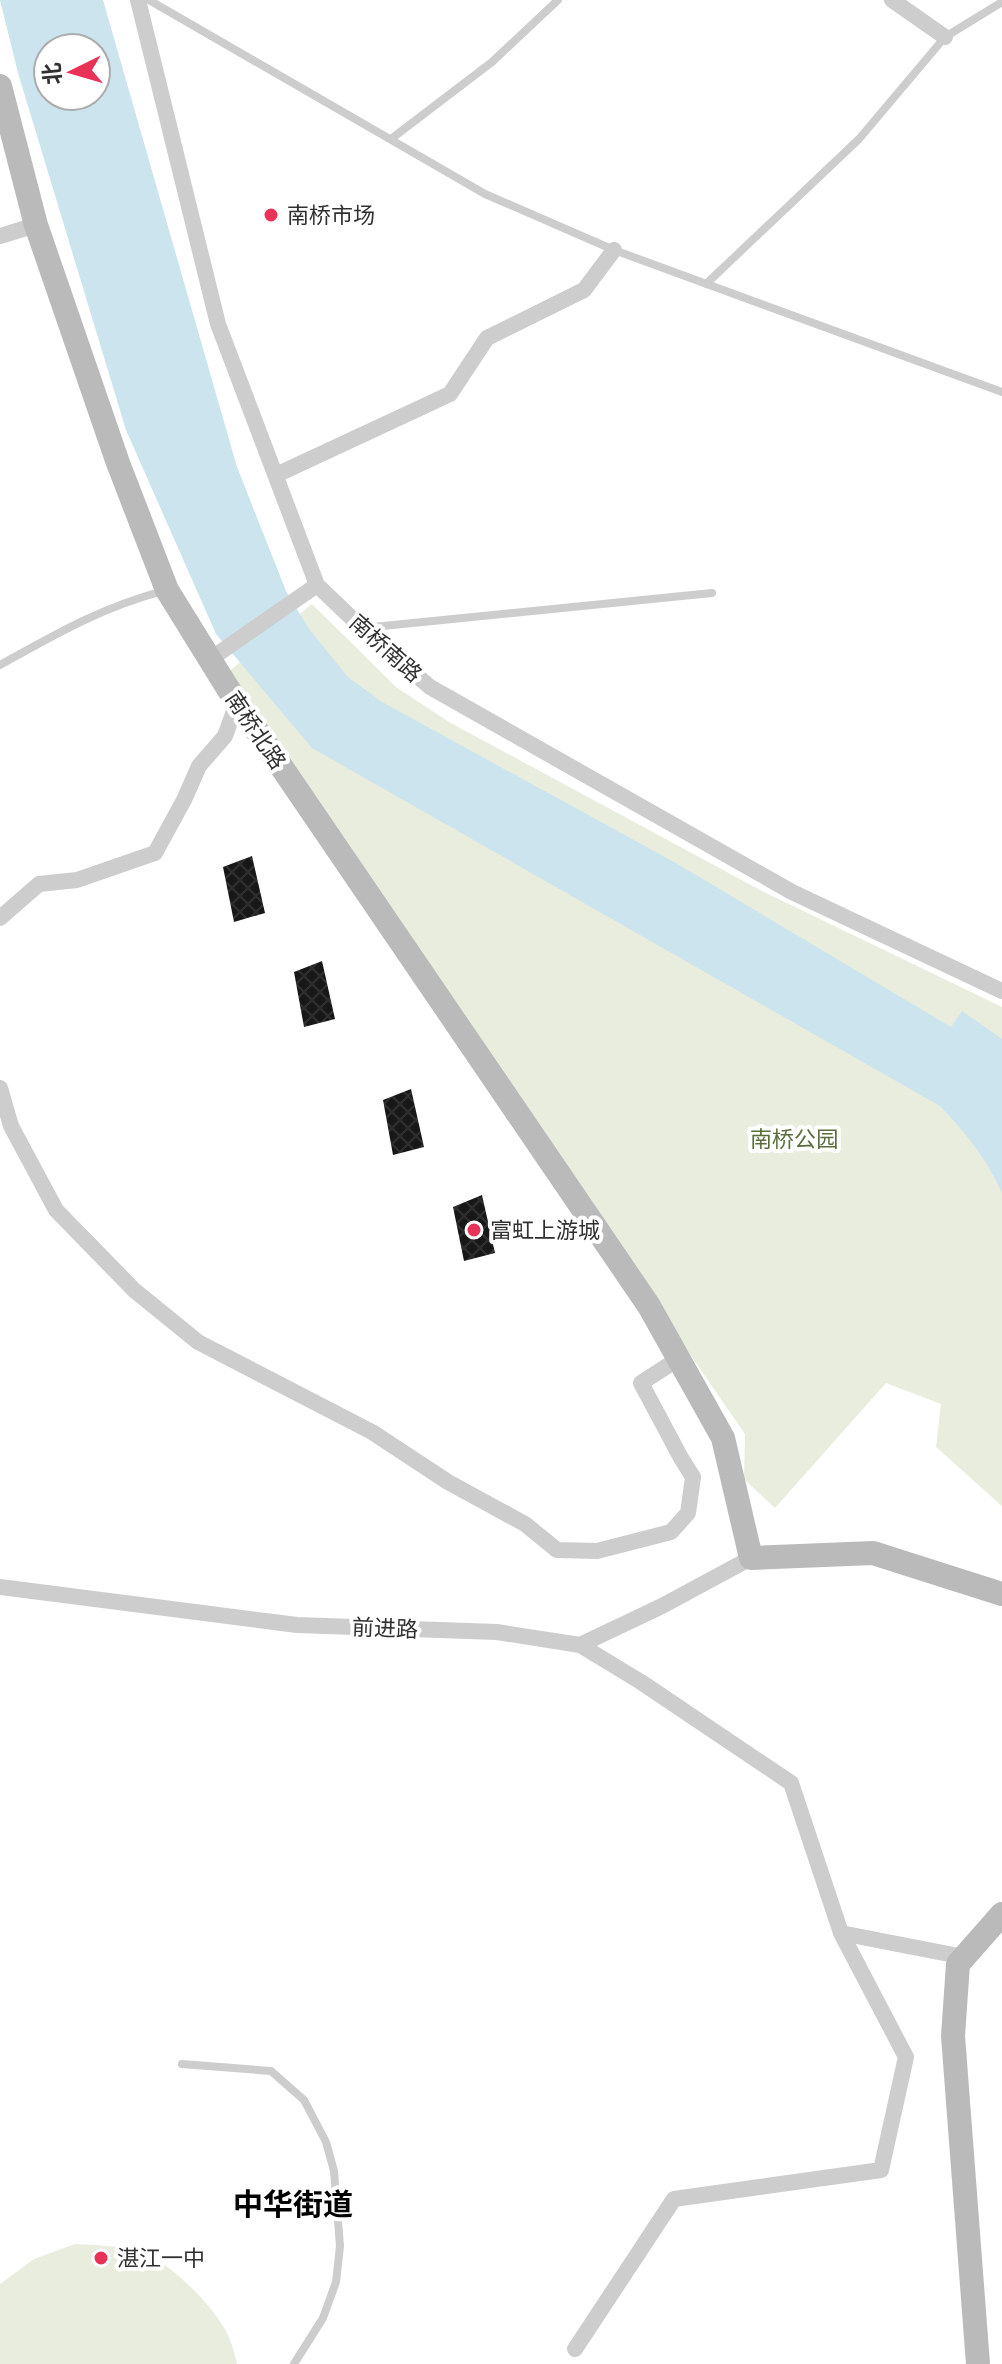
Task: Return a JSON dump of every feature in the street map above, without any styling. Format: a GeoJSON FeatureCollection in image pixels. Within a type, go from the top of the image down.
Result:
{"type":"FeatureCollection","features":[{"type":"Feature","properties":{"kind":"street","name":"南桥南路"},"geometry":{"type":"LineString","coordinates":[[138,0],[218,324],[317,585],[430,687],[778,885],[1002,991]]}},
{"type":"Feature","properties":{"kind":"street"},"geometry":{"type":"LineString","coordinates":[[892,0],[945,37]]}},
{"type":"Feature","properties":{"kind":"street","name":"南桥北路"},"geometry":{"type":"LineString","coordinates":[[0,86],[36,225],[118,463],[167,590],[227,687],[649,1306],[723,1438],[751,1558]]}},
{"type":"Feature","properties":{"kind":"street"},"geometry":{"type":"LineString","coordinates":[[0,236],[36,225]]}},
{"type":"Feature","properties":{"kind":"street"},"geometry":{"type":"LineString","coordinates":[[276,475],[450,394],[487,338],[584,290],[614,250]]}},
{"type":"Feature","properties":{"kind":"street"},"geometry":{"type":"LineString","coordinates":[[209,660],[317,585]]}},
{"type":"Feature","properties":{"kind":"street"},"geometry":{"type":"LineString","coordinates":[[0,918],[39,884],[77,880],[155,853],[199,766],[225,736],[233,714]]}},
{"type":"Feature","properties":{"kind":"street"},"geometry":{"type":"LineString","coordinates":[[0,1088],[11,1126],[56,1210],[134,1290],[198,1342],[372,1432],[448,1482],[525,1524],[557,1550],[597,1551],[671,1532],[688,1513],[693,1477],[641,1383],[678,1359]]}},
{"type":"Feature","properties":{"kind":"street"},"geometry":{"type":"LineString","coordinates":[[580,1645],[662,1606],[751,1558],[873,1553],[1002,1594]]}},
{"type":"Feature","properties":{"kind":"street","name":"前进路"},"geometry":{"type":"LineString","coordinates":[[0,1587],[297,1625],[497,1632],[580,1645]]}},
{"type":"Feature","properties":{"kind":"street"},"geometry":{"type":"LineString","coordinates":[[575,2349],[674,2199],[881,2170],[906,2057],[841,1933],[791,1783],[641,1682],[580,1645]]}},
{"type":"Feature","properties":{"kind":"street"},"geometry":{"type":"LineString","coordinates":[[978,2364],[953,2036],[958,1964],[1002,1914]]}},
{"type":"Feature","properties":{"kind":"street"},"geometry":{"type":"LineString","coordinates":[[841,1933],[964,1957]]}},
{"type":"Feature","properties":{"kind":"lane"},"geometry":{"type":"LineString","coordinates":[[149,0],[485,194],[614,250],[1002,392]]}},
{"type":"Feature","properties":{"kind":"lane"},"geometry":{"type":"LineString","coordinates":[[391,139],[492,62],[558,0]]}},
{"type":"Feature","properties":{"kind":"lane"},"geometry":{"type":"LineString","coordinates":[[706,284],[859,139],[945,37],[1002,2]]}},
{"type":"Feature","properties":{"kind":"lane"},"geometry":{"type":"LineString","coordinates":[[0,665],[78,622],[123,602],[167,590]]}},
{"type":"Feature","properties":{"kind":"lane"},"geometry":{"type":"LineString","coordinates":[[362,628],[712,593]]}},
{"type":"Feature","properties":{"kind":"lane"},"geometry":{"type":"LineString","coordinates":[[227,687],[233,714]]}},
{"type":"Feature","properties":{"kind":"lane"},"geometry":{"type":"LineString","coordinates":[[182,2064],[271,2071],[304,2100],[326,2142],[334,2171],[340,2246],[336,2282],[323,2318],[294,2364]]}},
{"type":"Feature","properties":{"kind":"green space","name":"南桥公园"},"geometry":{"type":"Polygon","coordinates":[[[312,604],[396,687],[449,722],[762,891],[1002,1007],[1002,1506],[936,1447],[941,1404],[886,1383],[775,1508],[744,1479],[745,1434],[222,677],[312,604]]]}},
{"type":"Feature","properties":{"kind":"green space","name":"湛江一中"},"geometry":{"type":"Polygon","coordinates":[[[75,2244],[137,2251],[163,2264],[191,2287],[215,2315],[230,2340],[237,2364],[0,2364],[0,2284],[34,2259],[75,2244]]]}},
{"type":"Feature","properties":{"kind":"water"},"geometry":{"type":"Polygon","coordinates":[[[0,0],[103,0],[237,467],[286,591],[309,629],[348,677],[382,702],[674,862],[951,1027],[962,1011],[1002,1039],[1002,1193],[975,1147],[940,1106],[312,748],[216,634],[126,430],[18,73],[0,0]]]}},
{"type":"Feature","properties":{"kind":"building"},"geometry":{"type":"Polygon","coordinates":[[[252,856],[265,913],[234,922],[223,867],[252,856]]]}},
{"type":"Feature","properties":{"kind":"building"},"geometry":{"type":"Polygon","coordinates":[[[322,961],[335,1019],[304,1027],[294,972],[322,961]]]}},
{"type":"Feature","properties":{"kind":"building"},"geometry":{"type":"Polygon","coordinates":[[[411,1089],[424,1147],[393,1155],[383,1100],[411,1089]]]}},
{"type":"Feature","properties":{"kind":"building","name":"富虹上游城"},"geometry":{"type":"Polygon","coordinates":[[[482,1195],[495,1253],[464,1261],[453,1207],[482,1195]]]}},
{"type":"Feature","properties":{"kind":"place","name":"南桥市场"},"geometry":{"type":"Point","coordinates":[271,215]}},
{"type":"Feature","properties":{"kind":"place","name":"富虹上游城"},"geometry":{"type":"Point","coordinates":[474,1230]}},
{"type":"Feature","properties":{"kind":"place","name":"湛江一中"},"geometry":{"type":"Point","coordinates":[101,2258]}},
{"type":"Feature","properties":{"kind":"district","name":"中华街道"},"geometry":{"type":"Point","coordinates":[293,2205]}}]}
